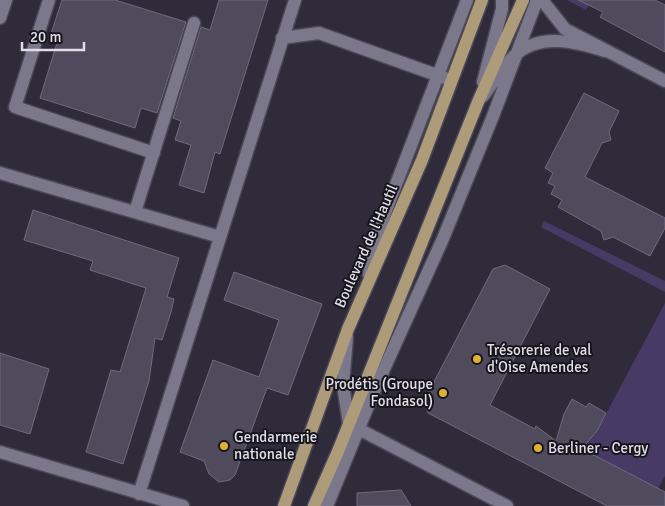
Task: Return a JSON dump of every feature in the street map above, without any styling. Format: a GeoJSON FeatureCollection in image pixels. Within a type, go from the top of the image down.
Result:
{"type":"FeatureCollection","features":[{"type":"Feature","properties":{"kind":"main road","name":"Boulevard de l'Hautil"},"geometry":{"type":"LineString","coordinates":[[284,506],[348,328],[422,160],[482,0]]}},
{"type":"Feature","properties":{"kind":"main road"},"geometry":{"type":"LineString","coordinates":[[314,506],[355,427],[478,102],[523,0]]}},
{"type":"Feature","properties":{"kind":"street"},"geometry":{"type":"LineString","coordinates":[[0,18],[6,0]]}},
{"type":"Feature","properties":{"kind":"street"},"geometry":{"type":"LineString","coordinates":[[49,0],[15,108],[154,153]]}},
{"type":"Feature","properties":{"kind":"street"},"geometry":{"type":"LineString","coordinates":[[139,494],[294,0]]}},
{"type":"Feature","properties":{"kind":"street"},"geometry":{"type":"LineString","coordinates":[[367,285],[375,239],[467,0]]}},
{"type":"Feature","properties":{"kind":"street"},"geometry":{"type":"LineString","coordinates":[[478,102],[502,10],[502,0]]}},
{"type":"Feature","properties":{"kind":"street"},"geometry":{"type":"LineString","coordinates":[[328,506],[355,427],[375,390],[446,232],[537,0]]}},
{"type":"Feature","properties":{"kind":"street"},"geometry":{"type":"LineString","coordinates":[[542,0],[559,24],[665,81]]}},
{"type":"Feature","properties":{"kind":"street"},"geometry":{"type":"LineString","coordinates":[[135,212],[194,23]]}},
{"type":"Feature","properties":{"kind":"street"},"geometry":{"type":"LineString","coordinates":[[282,38],[319,33],[452,80]]}},
{"type":"Feature","properties":{"kind":"street"},"geometry":{"type":"LineString","coordinates":[[478,102],[514,56],[527,48],[557,40],[605,50]]}},
{"type":"Feature","properties":{"kind":"street"},"geometry":{"type":"LineString","coordinates":[[0,174],[220,237]]}},
{"type":"Feature","properties":{"kind":"street"},"geometry":{"type":"LineString","coordinates":[[348,328],[343,385],[355,427],[507,506]]}},
{"type":"Feature","properties":{"kind":"street"},"geometry":{"type":"LineString","coordinates":[[0,452],[183,506]]}},
{"type":"Feature","properties":{"kind":"shaded area"},"geometry":{"type":"Polygon","coordinates":[[[567,0],[589,0],[587,4],[589,5],[586,10],[567,0]]]}},
{"type":"Feature","properties":{"kind":"shaded area"},"geometry":{"type":"Polygon","coordinates":[[[544,221],[665,281],[665,292],[541,227],[544,221]]]}},
{"type":"Feature","properties":{"kind":"shaded area"},"geometry":{"type":"Polygon","coordinates":[[[665,303],[665,476],[656,492],[594,455],[581,453],[597,431],[665,303]]]}},
{"type":"Feature","properties":{"kind":"building"},"geometry":{"type":"Polygon","coordinates":[[[62,0],[115,0],[186,22],[157,113],[141,108],[135,128],[40,98],[57,43],[49,40],[62,0]]]}},
{"type":"Feature","properties":{"kind":"building"},"geometry":{"type":"Polygon","coordinates":[[[219,0],[268,0],[220,154],[215,152],[204,193],[179,185],[191,145],[175,140],[181,121],[173,118],[201,27],[210,30],[219,0]]]}},
{"type":"Feature","properties":{"kind":"building"},"geometry":{"type":"Polygon","coordinates":[[[578,0],[655,0],[665,5],[665,52],[600,17],[603,12],[578,0]]]}},
{"type":"Feature","properties":{"kind":"building"},"geometry":{"type":"Polygon","coordinates":[[[584,93],[619,111],[609,132],[611,140],[602,143],[585,177],[665,218],[665,228],[650,256],[613,237],[604,240],[601,231],[558,207],[562,200],[551,194],[555,186],[548,183],[553,173],[545,168],[584,93]]]}},
{"type":"Feature","properties":{"kind":"building"},"geometry":{"type":"Polygon","coordinates":[[[33,210],[179,258],[167,297],[174,299],[171,312],[162,340],[155,338],[149,381],[123,464],[86,452],[111,370],[120,372],[146,288],[90,270],[93,261],[24,240],[33,210]]]}},
{"type":"Feature","properties":{"kind":"building"},"geometry":{"type":"Polygon","coordinates":[[[505,265],[550,289],[490,405],[535,429],[536,426],[556,441],[564,414],[572,399],[586,407],[589,403],[606,413],[597,431],[582,449],[665,492],[665,506],[607,506],[428,413],[424,401],[493,269],[505,265]]]}},
{"type":"Feature","properties":{"kind":"building"},"geometry":{"type":"Polygon","coordinates":[[[234,272],[322,304],[288,395],[267,388],[235,475],[230,480],[219,482],[209,474],[204,461],[180,452],[213,360],[259,377],[279,320],[224,300],[234,272]]]}},
{"type":"Feature","properties":{"kind":"building"},"geometry":{"type":"Polygon","coordinates":[[[0,353],[49,369],[30,434],[0,425],[0,353]]]}},
{"type":"Feature","properties":{"kind":"building"},"geometry":{"type":"Polygon","coordinates":[[[401,490],[411,506],[357,506],[357,493],[401,490]]]}},
{"type":"Feature","properties":{"kind":"place","name":"Trésorerie de val d'Oise Amendes"},"geometry":{"type":"Point","coordinates":[477,359]}},
{"type":"Feature","properties":{"kind":"place","name":"Prodétis (Groupe Fondasol)"},"geometry":{"type":"Point","coordinates":[443,393]}},
{"type":"Feature","properties":{"kind":"place","name":"Gendarmerie nationale"},"geometry":{"type":"Point","coordinates":[224,446]}},
{"type":"Feature","properties":{"kind":"place","name":"Berliner - Cergy"},"geometry":{"type":"Point","coordinates":[538,448]}}]}
